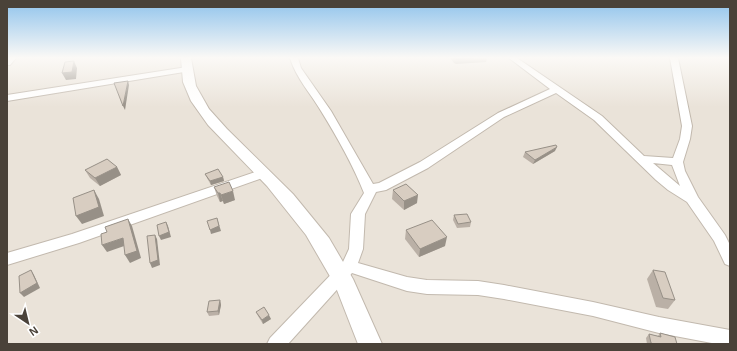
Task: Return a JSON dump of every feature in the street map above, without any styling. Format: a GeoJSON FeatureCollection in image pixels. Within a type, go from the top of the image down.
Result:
{"type":"FeatureCollection","features":[{"type":"Feature","properties":{"kind":"street"},"geometry":{"type":"LineString","coordinates":[[7,98],[131,74]]}},
{"type":"Feature","properties":{"kind":"street"},"geometry":{"type":"LineString","coordinates":[[187,74],[191,90],[206,113],[282,192],[345,271],[350,294],[370,344]]}},
{"type":"Feature","properties":{"kind":"street"},"geometry":{"type":"LineString","coordinates":[[276,344],[345,271],[356,249],[356,222],[358,214],[370,193],[369,188],[326,111],[301,74]]}},
{"type":"Feature","properties":{"kind":"street"},"geometry":{"type":"LineString","coordinates":[[536,74],[598,118],[672,187],[692,200]]}},
{"type":"Feature","properties":{"kind":"street"},"geometry":{"type":"LineString","coordinates":[[676,74],[687,126],[685,139],[677,162],[679,171],[692,200],[725,240],[730,260]]}},
{"type":"Feature","properties":{"kind":"street"},"geometry":{"type":"LineString","coordinates":[[369,188],[382,187],[392,182],[430,161],[501,115],[556,89]]}},
{"type":"Feature","properties":{"kind":"street"},"geometry":{"type":"LineString","coordinates":[[642,159],[677,162]]}},
{"type":"Feature","properties":{"kind":"street"},"geometry":{"type":"LineString","coordinates":[[7,259],[74,239],[264,173]]}},
{"type":"Feature","properties":{"kind":"street"},"geometry":{"type":"LineString","coordinates":[[345,271],[427,287],[478,288],[504,292],[593,309],[659,325],[730,338]]}},
{"type":"Feature","properties":{"kind":"shaded area"},"geometry":{"type":"Polygon","coordinates":[[[7,74],[730,74],[730,344],[7,344],[7,74]]]}},
{"type":"Feature","properties":{"kind":"building"},"geometry":{"type":"Polygon","coordinates":[[[128,81],[123,106],[114,83],[128,81]]]}},
{"type":"Feature","properties":{"kind":"building"},"geometry":{"type":"Polygon","coordinates":[[[556,145],[557,147],[535,160],[525,152],[556,145]]]}},
{"type":"Feature","properties":{"kind":"building"},"geometry":{"type":"Polygon","coordinates":[[[107,159],[117,167],[95,178],[85,170],[107,159]]]}},
{"type":"Feature","properties":{"kind":"building"},"geometry":{"type":"Polygon","coordinates":[[[218,169],[223,177],[210,181],[205,174],[218,169]]]}},
{"type":"Feature","properties":{"kind":"building"},"geometry":{"type":"Polygon","coordinates":[[[229,182],[233,191],[221,195],[214,187],[229,182]]]}},
{"type":"Feature","properties":{"kind":"building"},"geometry":{"type":"Polygon","coordinates":[[[406,184],[418,195],[404,201],[393,190],[406,184]]]}},
{"type":"Feature","properties":{"kind":"building"},"geometry":{"type":"Polygon","coordinates":[[[94,190],[99,207],[76,216],[73,198],[94,190]]]}},
{"type":"Feature","properties":{"kind":"building"},"geometry":{"type":"Polygon","coordinates":[[[467,214],[471,222],[458,224],[454,215],[467,214]]]}},
{"type":"Feature","properties":{"kind":"building"},"geometry":{"type":"Polygon","coordinates":[[[217,218],[219,226],[210,230],[207,221],[217,218]]]}},
{"type":"Feature","properties":{"kind":"building"},"geometry":{"type":"Polygon","coordinates":[[[128,219],[137,251],[125,255],[123,238],[102,245],[101,234],[107,232],[105,227],[128,219]]]}},
{"type":"Feature","properties":{"kind":"building"},"geometry":{"type":"Polygon","coordinates":[[[432,220],[447,237],[420,249],[406,230],[432,220]]]}},
{"type":"Feature","properties":{"kind":"building"},"geometry":{"type":"Polygon","coordinates":[[[166,222],[169,232],[159,236],[157,225],[166,222]]]}},
{"type":"Feature","properties":{"kind":"building"},"geometry":{"type":"Polygon","coordinates":[[[155,235],[158,260],[150,263],[147,236],[155,235]]]}},
{"type":"Feature","properties":{"kind":"building"},"geometry":{"type":"Polygon","coordinates":[[[31,270],[37,283],[20,293],[19,276],[31,270]]]}},
{"type":"Feature","properties":{"kind":"building"},"geometry":{"type":"Polygon","coordinates":[[[653,270],[665,272],[675,300],[663,298],[653,270]]]}},
{"type":"Feature","properties":{"kind":"building"},"geometry":{"type":"Polygon","coordinates":[[[220,300],[218,311],[207,312],[209,301],[220,300]]]}},
{"type":"Feature","properties":{"kind":"building"},"geometry":{"type":"Polygon","coordinates":[[[264,307],[269,315],[262,320],[256,312],[264,307]]]}},
{"type":"Feature","properties":{"kind":"building"},"geometry":{"type":"Polygon","coordinates":[[[660,333],[675,337],[677,344],[651,343],[649,334],[661,337],[660,333]]]}}]}
